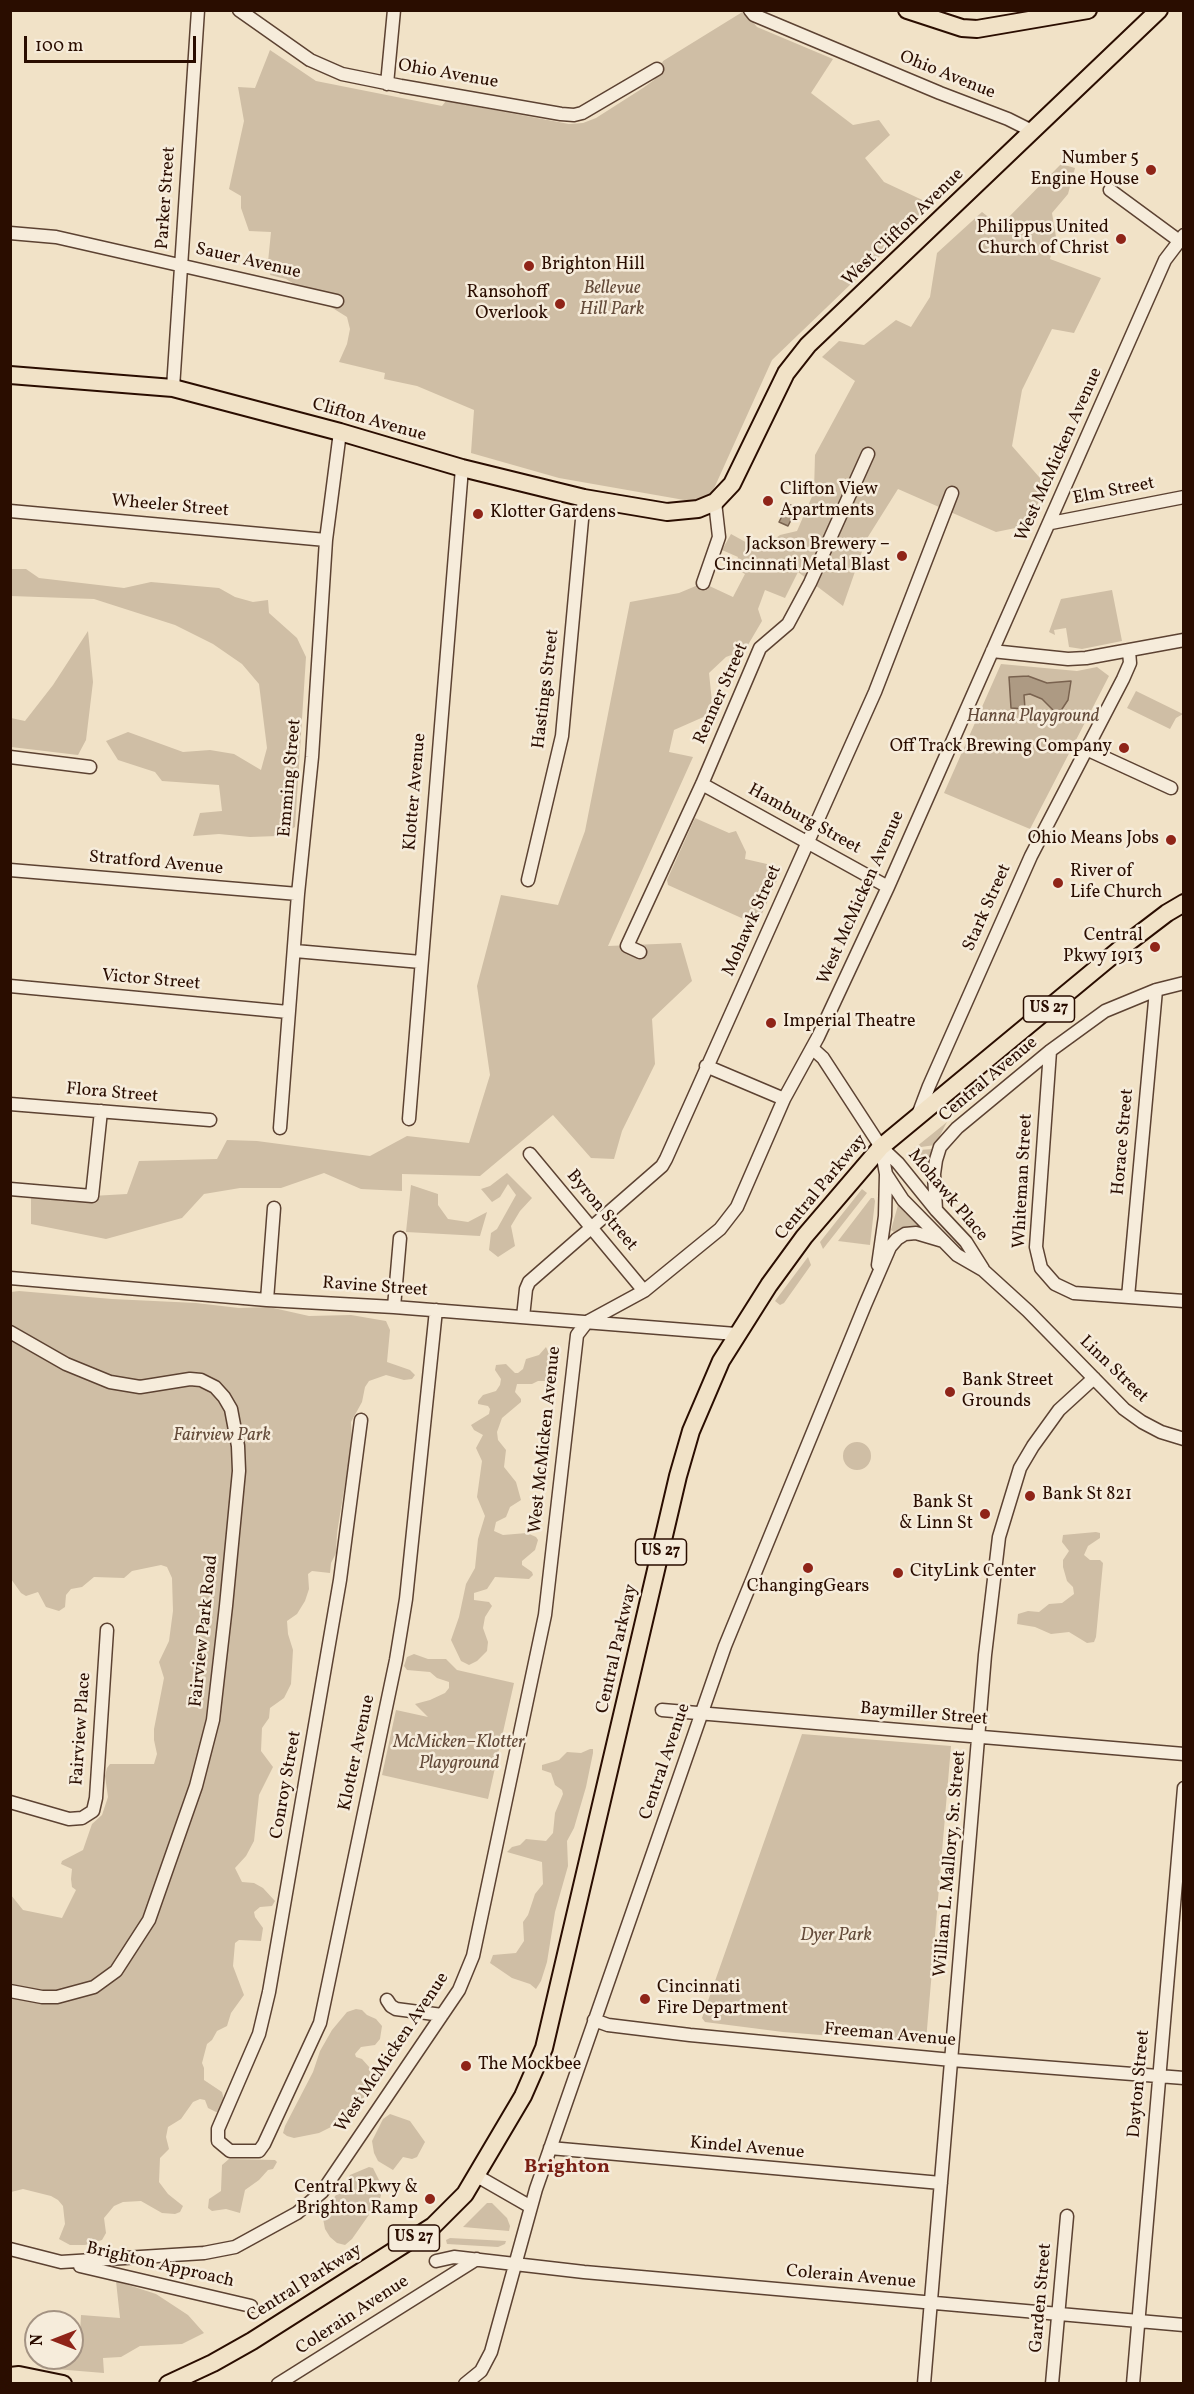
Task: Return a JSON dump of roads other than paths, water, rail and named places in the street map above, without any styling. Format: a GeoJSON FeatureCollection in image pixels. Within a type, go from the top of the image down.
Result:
{"type":"FeatureCollection","features":[{"type":"Feature","properties":{"kind":"main road"},"geometry":{"type":"LineString","coordinates":[[917,12],[962,28],[988,29],[1088,10]]}},
{"type":"Feature","properties":{"kind":"main road","name":"West Clifton Avenue"},"geometry":{"type":"LineString","coordinates":[[715,502],[732,484],[786,373],[800,355],[1159,10]]}},
{"type":"Feature","properties":{"kind":"main road","name":"Clifton Avenue"},"geometry":{"type":"LineString","coordinates":[[10,375],[173,388],[340,432],[462,468],[584,498],[668,512],[689,511],[715,502]]}},
{"type":"Feature","properties":{"kind":"main road","name":"Central Parkway"},"geometry":{"type":"LineString","coordinates":[[168,2384],[213,2364],[252,2341],[433,2226],[453,2208],[477,2176],[523,2097],[544,2048],[678,1476],[691,1431],[706,1393],[736,1334],[804,1237],[881,1147],[1125,945],[1184,903]]}},
{"type":"Feature","properties":{"kind":"main road"},"geometry":{"type":"LineString","coordinates":[[10,2376],[18,2375],[63,2384]]}},
{"type":"Feature","properties":{"kind":"street","name":"Parker Street"},"geometry":{"type":"LineString","coordinates":[[173,388],[198,10]]}},
{"type":"Feature","properties":{"kind":"street","name":"Ohio Avenue"},"geometry":{"type":"LineString","coordinates":[[239,10],[252,15],[310,60],[342,74],[387,84],[573,115],[657,69]]}},
{"type":"Feature","properties":{"kind":"street"},"geometry":{"type":"LineString","coordinates":[[387,84],[394,10]]}},
{"type":"Feature","properties":{"kind":"street","name":"Ohio Avenue"},"geometry":{"type":"LineString","coordinates":[[750,10],[764,19],[1008,119],[1032,131]]}},
{"type":"Feature","properties":{"kind":"street"},"geometry":{"type":"LineString","coordinates":[[1110,190],[1182,238]]}},
{"type":"Feature","properties":{"kind":"street","name":"Sauer Avenue"},"geometry":{"type":"LineString","coordinates":[[10,233],[56,237],[337,300]]}},
{"type":"Feature","properties":{"kind":"street","name":"West McMicken Avenue"},"geometry":{"type":"LineString","coordinates":[[10,2249],[62,2262],[222,2251],[247,2241],[297,2213],[322,2192],[459,1990],[473,1956],[545,1615],[577,1335],[587,1322],[644,1291],[729,1219],[737,1207],[784,1098],[812,1048],[888,887],[1165,261],[1182,238]]}},
{"type":"Feature","properties":{"kind":"street","name":"Emming Street"},"geometry":{"type":"LineString","coordinates":[[280,1128],[298,894],[312,757],[326,540],[340,432]]}},
{"type":"Feature","properties":{"kind":"street","name":"Renner Street"},"geometry":{"type":"LineString","coordinates":[[640,952],[627,946],[702,784],[760,648],[788,624],[810,583],[868,454]]}},
{"type":"Feature","properties":{"kind":"street","name":"Klotter Avenue"},"geometry":{"type":"LineString","coordinates":[[409,1119],[462,468]]}},
{"type":"Feature","properties":{"kind":"street","name":"Mohawk Street"},"geometry":{"type":"LineString","coordinates":[[524,1317],[526,1289],[529,1282],[662,1166],[875,692],[952,493]]}},
{"type":"Feature","properties":{"kind":"street","name":"Elm Street"},"geometry":{"type":"LineString","coordinates":[[1051,523],[1184,497]]}},
{"type":"Feature","properties":{"kind":"street","name":"Hastings Street"},"geometry":{"type":"LineString","coordinates":[[528,880],[562,736],[584,498]]}},
{"type":"Feature","properties":{"kind":"street"},"geometry":{"type":"LineString","coordinates":[[703,583],[719,537],[715,502]]}},
{"type":"Feature","properties":{"kind":"street","name":"Wheeler Street"},"geometry":{"type":"LineString","coordinates":[[10,511],[326,540]]}},
{"type":"Feature","properties":{"kind":"street"},"geometry":{"type":"LineString","coordinates":[[992,651],[1068,659],[1086,658],[1184,640]]}},
{"type":"Feature","properties":{"kind":"street","name":"Stark Street"},"geometry":{"type":"LineString","coordinates":[[917,1119],[929,1086],[1031,856],[1123,679],[1130,663],[1129,651]]}},
{"type":"Feature","properties":{"kind":"street"},"geometry":{"type":"LineString","coordinates":[[1086,749],[1171,788]]}},
{"type":"Feature","properties":{"kind":"street"},"geometry":{"type":"LineString","coordinates":[[10,757],[90,766]]}},
{"type":"Feature","properties":{"kind":"street","name":"Hamburg Street"},"geometry":{"type":"LineString","coordinates":[[702,784],[888,887]]}},
{"type":"Feature","properties":{"kind":"street","name":"Stratford Avenue"},"geometry":{"type":"LineString","coordinates":[[10,870],[298,894]]}},
{"type":"Feature","properties":{"kind":"street"},"geometry":{"type":"LineString","coordinates":[[295,951],[420,962]]}},
{"type":"Feature","properties":{"kind":"street","name":"Central Avenue"},"geometry":{"type":"LineString","coordinates":[[936,1210],[933,1174],[940,1147],[957,1128],[1050,1052],[1105,1011],[1156,990],[1184,983]]}},
{"type":"Feature","properties":{"kind":"street","name":"Victor Street"},"geometry":{"type":"LineString","coordinates":[[10,986],[288,1012]]}},
{"type":"Feature","properties":{"kind":"street","name":"Horace Street"},"geometry":{"type":"LineString","coordinates":[[1128,1297],[1156,990]]}},
{"type":"Feature","properties":{"kind":"street","name":"Mohawk Place"},"geometry":{"type":"LineString","coordinates":[[812,1048],[823,1058],[881,1147],[898,1163],[936,1210],[966,1242],[983,1270]]}},
{"type":"Feature","properties":{"kind":"street","name":"Whiteman Street"},"geometry":{"type":"LineString","coordinates":[[1050,1052],[1037,1258],[1047,1276],[1064,1289],[1074,1293],[1184,1301]]}},
{"type":"Feature","properties":{"kind":"street"},"geometry":{"type":"LineString","coordinates":[[706,1066],[784,1098]]}},
{"type":"Feature","properties":{"kind":"street","name":"Flora Street"},"geometry":{"type":"LineString","coordinates":[[10,1104],[210,1120]]}},
{"type":"Feature","properties":{"kind":"street"},"geometry":{"type":"LineString","coordinates":[[10,1189],[92,1196],[101,1111]]}},
{"type":"Feature","properties":{"kind":"street","name":"Mohawk Place"},"geometry":{"type":"LineString","coordinates":[[881,1147],[886,1174],[903,1200],[957,1255],[983,1270],[1028,1311]]}},
{"type":"Feature","properties":{"kind":"street","name":"Byron Street"},"geometry":{"type":"LineString","coordinates":[[530,1154],[644,1291]]}},
{"type":"Feature","properties":{"kind":"street","name":"Central Avenue"},"geometry":{"type":"LineString","coordinates":[[876,1281],[885,1216],[886,1174]]}},
{"type":"Feature","properties":{"kind":"street"},"geometry":{"type":"LineString","coordinates":[[267,1300],[274,1208]]}},
{"type":"Feature","properties":{"kind":"street","name":"Central Avenue"},"geometry":{"type":"LineString","coordinates":[[465,2384],[481,2371],[491,2352],[531,2207],[550,2148],[742,1601],[890,1247],[905,1234],[916,1233],[943,1240]]}},
{"type":"Feature","properties":{"kind":"street"},"geometry":{"type":"LineString","coordinates":[[394,1307],[400,1238]]}},
{"type":"Feature","properties":{"kind":"street","name":"Ravine Street"},"geometry":{"type":"LineString","coordinates":[[10,1278],[267,1300],[436,1310],[736,1334]]}},
{"type":"Feature","properties":{"kind":"street","name":"Klotter Avenue"},"geometry":{"type":"LineString","coordinates":[[223,2147],[230,2151],[259,2151],[320,2023],[404,1609],[416,1516],[436,1310]]}},
{"type":"Feature","properties":{"kind":"street","name":"Linn Street"},"geometry":{"type":"LineString","coordinates":[[1028,1311],[1124,1408],[1142,1422],[1161,1432],[1184,1439]]}},
{"type":"Feature","properties":{"kind":"street","name":"Fairview Park Road"},"geometry":{"type":"LineString","coordinates":[[10,1332],[66,1365],[110,1382],[140,1387],[189,1378],[201,1380],[215,1388],[231,1409],[238,1446],[239,1470],[213,1720],[196,1786],[149,1920],[116,1971],[94,1988],[57,1997],[42,1997],[10,1991]]}},
{"type":"Feature","properties":{"kind":"street","name":"William L. Mallory, Sr. Street"},"geometry":{"type":"LineString","coordinates":[[924,2384],[980,1737],[985,1655],[999,1537],[1020,1468],[1033,1446],[1059,1410],[1094,1378]]}},
{"type":"Feature","properties":{"kind":"street","name":"Conroy Street"},"geometry":{"type":"LineString","coordinates":[[223,2147],[218,2141],[218,2129],[259,2034],[269,1992],[339,1590],[361,1420]]}},
{"type":"Feature","properties":{"kind":"street","name":"Fairview Place"},"geometry":{"type":"LineString","coordinates":[[10,1802],[75,1820],[89,1814],[95,1806],[107,1630]]}},
{"type":"Feature","properties":{"kind":"street","name":"Baymiller Street"},"geometry":{"type":"LineString","coordinates":[[662,1710],[1184,1754]]}},
{"type":"Feature","properties":{"kind":"street","name":"Dayton Street"},"geometry":{"type":"LineString","coordinates":[[1133,2384],[1184,1788]]}},
{"type":"Feature","properties":{"kind":"street"},"geometry":{"type":"LineString","coordinates":[[387,2000],[396,2009],[442,2015]]}},
{"type":"Feature","properties":{"kind":"street","name":"Freeman Avenue"},"geometry":{"type":"LineString","coordinates":[[594,2020],[608,2025],[690,2035],[1184,2079]]}},
{"type":"Feature","properties":{"kind":"street","name":"Kindel Avenue"},"geometry":{"type":"LineString","coordinates":[[550,2148],[941,2182]]}},
{"type":"Feature","properties":{"kind":"street"},"geometry":{"type":"LineString","coordinates":[[477,2176],[531,2207]]}},
{"type":"Feature","properties":{"kind":"street","name":"Garden Street"},"geometry":{"type":"LineString","coordinates":[[1053,2384],[1067,2216]]}},
{"type":"Feature","properties":{"kind":"street"},"geometry":{"type":"LineString","coordinates":[[436,2261],[454,2257],[516,2264]]}},
{"type":"Feature","properties":{"kind":"street","name":"Colerain Avenue"},"geometry":{"type":"LineString","coordinates":[[278,2384],[477,2259]]}},
{"type":"Feature","properties":{"kind":"street","name":"Brighton Approach"},"geometry":{"type":"LineString","coordinates":[[62,2262],[251,2306]]}},
{"type":"Feature","properties":{"kind":"street","name":"Colerain Avenue"},"geometry":{"type":"LineString","coordinates":[[516,2264],[1184,2325]]}},
{"type":"Feature","properties":{"kind":"place","name":"Number 5 Engine House"},"geometry":{"type":"Point","coordinates":[1151,170]}},
{"type":"Feature","properties":{"kind":"place","name":"Philippus United Church of Christ"},"geometry":{"type":"Point","coordinates":[1121,239]}},
{"type":"Feature","properties":{"kind":"place","name":"Brighton Hill"},"geometry":{"type":"Point","coordinates":[529,266]}},
{"type":"Feature","properties":{"kind":"place","name":"Ransohoff Overlook"},"geometry":{"type":"Point","coordinates":[560,304]}},
{"type":"Feature","properties":{"kind":"place","name":"Clifton View Apartments"},"geometry":{"type":"Point","coordinates":[768,501]}},
{"type":"Feature","properties":{"kind":"place","name":"Klotter Gardens"},"geometry":{"type":"Point","coordinates":[478,514]}},
{"type":"Feature","properties":{"kind":"place","name":"Jackson Brewery – Cincinnati Metal Blast"},"geometry":{"type":"Point","coordinates":[902,556]}},
{"type":"Feature","properties":{"kind":"place","name":"Off Track Brewing Company"},"geometry":{"type":"Point","coordinates":[1124,748]}},
{"type":"Feature","properties":{"kind":"place","name":"Ohio Means Jobs"},"geometry":{"type":"Point","coordinates":[1171,840]}},
{"type":"Feature","properties":{"kind":"place","name":"River of Life Church"},"geometry":{"type":"Point","coordinates":[1058,883]}},
{"type":"Feature","properties":{"kind":"place","name":"Central Pkwy 1913"},"geometry":{"type":"Point","coordinates":[1155,947]}},
{"type":"Feature","properties":{"kind":"place","name":"Imperial Theatre"},"geometry":{"type":"Point","coordinates":[771,1023]}},
{"type":"Feature","properties":{"kind":"place","name":"Bank Street Grounds"},"geometry":{"type":"Point","coordinates":[950,1392]}},
{"type":"Feature","properties":{"kind":"place","name":"Bank St 821"},"geometry":{"type":"Point","coordinates":[1030,1496]}},
{"type":"Feature","properties":{"kind":"place","name":"Bank St & Linn St"},"geometry":{"type":"Point","coordinates":[985,1514]}},
{"type":"Feature","properties":{"kind":"place","name":"ChangingGears"},"geometry":{"type":"Point","coordinates":[808,1568]}},
{"type":"Feature","properties":{"kind":"place","name":"CityLink Center"},"geometry":{"type":"Point","coordinates":[898,1573]}},
{"type":"Feature","properties":{"kind":"place","name":"Cincinnati Fire Department"},"geometry":{"type":"Point","coordinates":[645,1999]}},
{"type":"Feature","properties":{"kind":"place","name":"The Mockbee"},"geometry":{"type":"Point","coordinates":[466,2066]}},
{"type":"Feature","properties":{"kind":"place","name":"Central Pkwy & Brighton Ramp"},"geometry":{"type":"Point","coordinates":[430,2199]}},
{"type":"Feature","properties":{"kind":"district","name":"Brighton"},"geometry":{"type":"Point","coordinates":[567,2168]}},
{"type":"Feature","properties":{"kind":"park label","name":"Bellevue Hill Park"},"geometry":{"type":"Point","coordinates":[612,300]}},
{"type":"Feature","properties":{"kind":"park label","name":"Hanna Playground"},"geometry":{"type":"Point","coordinates":[1033,718]}},
{"type":"Feature","properties":{"kind":"park label","name":"Fairview Park"},"geometry":{"type":"Point","coordinates":[222,1437]}},
{"type":"Feature","properties":{"kind":"park label","name":"McMicken–Klotter Playground"},"geometry":{"type":"Point","coordinates":[459,1754]}},
{"type":"Feature","properties":{"kind":"park label","name":"Dyer Park"},"geometry":{"type":"Point","coordinates":[836,1937]}}]}
